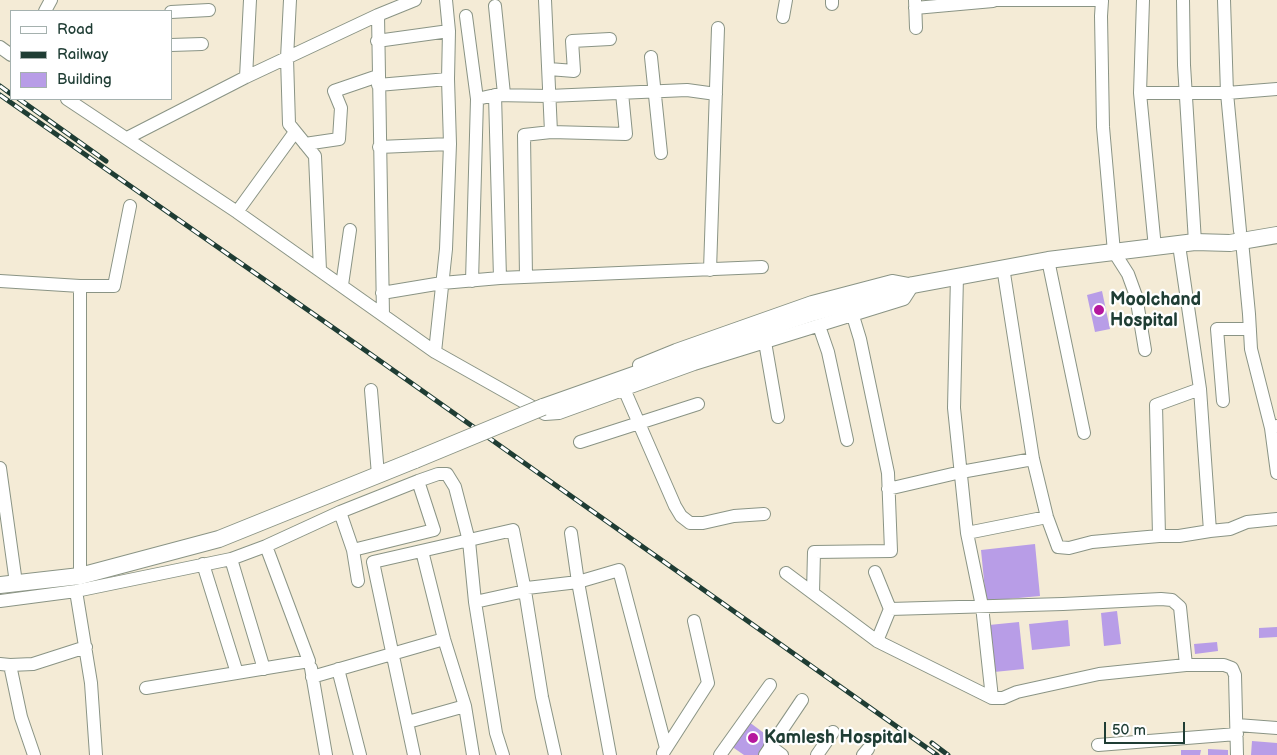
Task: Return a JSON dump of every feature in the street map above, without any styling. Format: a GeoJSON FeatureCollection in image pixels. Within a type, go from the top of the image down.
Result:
{"type":"FeatureCollection","features":[{"type":"Feature","properties":{"kind":"main road"},"geometry":{"type":"LineString","coordinates":[[8,584],[78,584],[220,539],[539,408],[755,332],[913,285],[1048,260],[1194,243],[1221,243],[1277,226]]}},
{"type":"Feature","properties":{"kind":"main road"},"geometry":{"type":"LineString","coordinates":[[1241,236],[1277,235]]}},
{"type":"Feature","properties":{"kind":"street"},"geometry":{"type":"LineString","coordinates":[[246,77],[250,0]]}},
{"type":"Feature","properties":{"kind":"street"},"geometry":{"type":"LineString","coordinates":[[290,0],[287,58],[289,124],[315,156],[320,270]]}},
{"type":"Feature","properties":{"kind":"street"},"geometry":{"type":"LineString","coordinates":[[127,138],[246,77],[378,15],[415,0]]}},
{"type":"Feature","properties":{"kind":"street"},"geometry":{"type":"LineString","coordinates":[[435,352],[446,249],[450,144],[446,0]]}},
{"type":"Feature","properties":{"kind":"street"},"geometry":{"type":"LineString","coordinates":[[545,0],[551,132]]}},
{"type":"Feature","properties":{"kind":"street"},"geometry":{"type":"LineString","coordinates":[[783,17],[786,0]]}},
{"type":"Feature","properties":{"kind":"street"},"geometry":{"type":"LineString","coordinates":[[916,28],[915,4],[993,0],[1102,0],[1103,127],[1114,252],[1128,274],[1136,296],[1146,350]]}},
{"type":"Feature","properties":{"kind":"street"},"geometry":{"type":"LineString","coordinates":[[1143,0],[1140,93],[1155,248]]}},
{"type":"Feature","properties":{"kind":"street"},"geometry":{"type":"LineString","coordinates":[[1183,0],[1200,389],[1210,530]]}},
{"type":"Feature","properties":{"kind":"street"},"geometry":{"type":"LineString","coordinates":[[1224,0],[1227,93],[1251,349],[1274,427],[1277,473]]}},
{"type":"Feature","properties":{"kind":"street"},"geometry":{"type":"LineString","coordinates":[[495,6],[500,94],[500,278]]}},
{"type":"Feature","properties":{"kind":"street"},"geometry":{"type":"LineString","coordinates":[[172,12],[210,10]]}},
{"type":"Feature","properties":{"kind":"street"},"geometry":{"type":"LineString","coordinates":[[378,15],[383,315]]}},
{"type":"Feature","properties":{"kind":"street"},"geometry":{"type":"LineString","coordinates":[[466,16],[477,99],[472,280]]}},
{"type":"Feature","properties":{"kind":"street"},"geometry":{"type":"LineString","coordinates":[[710,270],[718,28]]}},
{"type":"Feature","properties":{"kind":"street"},"geometry":{"type":"LineString","coordinates":[[377,41],[448,31]]}},
{"type":"Feature","properties":{"kind":"street"},"geometry":{"type":"LineString","coordinates":[[549,69],[574,70],[572,41],[610,39]]}},
{"type":"Feature","properties":{"kind":"street"},"geometry":{"type":"LineString","coordinates":[[172,45],[202,44]]}},
{"type":"Feature","properties":{"kind":"street"},"geometry":{"type":"LineString","coordinates":[[650,57],[661,153]]}},
{"type":"Feature","properties":{"kind":"street"},"geometry":{"type":"LineString","coordinates":[[306,144],[339,139],[341,108],[334,91],[378,80],[448,79]]}},
{"type":"Feature","properties":{"kind":"street"},"geometry":{"type":"LineString","coordinates":[[1140,93],[1227,93],[1277,89]]}},
{"type":"Feature","properties":{"kind":"street"},"geometry":{"type":"LineString","coordinates":[[477,99],[500,94],[550,96],[687,90],[716,94]]}},
{"type":"Feature","properties":{"kind":"street"},"geometry":{"type":"LineString","coordinates":[[526,277],[524,135],[551,132],[626,134],[622,93]]}},
{"type":"Feature","properties":{"kind":"street"},"geometry":{"type":"LineString","coordinates":[[69,100],[237,212],[435,352],[539,408],[545,414],[559,413],[694,364],[904,299],[913,285]]}},
{"type":"Feature","properties":{"kind":"street"},"geometry":{"type":"LineString","coordinates":[[237,212],[295,132]]}},
{"type":"Feature","properties":{"kind":"street"},"geometry":{"type":"LineString","coordinates":[[380,147],[450,144]]}},
{"type":"Feature","properties":{"kind":"street"},"geometry":{"type":"LineString","coordinates":[[0,282],[114,286],[130,206]]}},
{"type":"Feature","properties":{"kind":"street"},"geometry":{"type":"LineString","coordinates":[[342,285],[350,230]]}},
{"type":"Feature","properties":{"kind":"street"},"geometry":{"type":"LineString","coordinates":[[1048,260],[1084,433]]}},
{"type":"Feature","properties":{"kind":"street"},"geometry":{"type":"LineString","coordinates":[[382,293],[442,283],[500,278],[762,267]]}},
{"type":"Feature","properties":{"kind":"street"},"geometry":{"type":"LineString","coordinates":[[1003,267],[1033,459],[1046,517],[1058,547],[1069,548],[1092,542],[1179,536],[1210,530],[1230,529],[1247,522],[1277,519]]}},
{"type":"Feature","properties":{"kind":"street"},"geometry":{"type":"LineString","coordinates":[[957,276],[954,408],[968,533],[982,606],[992,698]]}},
{"type":"Feature","properties":{"kind":"street"},"geometry":{"type":"LineString","coordinates":[[80,286],[78,584],[91,683],[96,755]]}},
{"type":"Feature","properties":{"kind":"street"},"geometry":{"type":"LineString","coordinates":[[813,593],[814,552],[891,551],[888,473],[860,339],[853,316]]}},
{"type":"Feature","properties":{"kind":"street"},"geometry":{"type":"LineString","coordinates":[[819,326],[828,352],[847,440]]}},
{"type":"Feature","properties":{"kind":"street"},"geometry":{"type":"LineString","coordinates":[[1223,401],[1217,329],[1250,329]]}},
{"type":"Feature","properties":{"kind":"street"},"geometry":{"type":"LineString","coordinates":[[765,342],[778,417]]}},
{"type":"Feature","properties":{"kind":"street"},"geometry":{"type":"LineString","coordinates":[[624,389],[681,516],[690,523],[703,523],[734,516],[764,514]]}},
{"type":"Feature","properties":{"kind":"street"},"geometry":{"type":"LineString","coordinates":[[1159,536],[1156,405],[1200,389]]}},
{"type":"Feature","properties":{"kind":"street"},"geometry":{"type":"LineString","coordinates":[[372,390],[378,475]]}},
{"type":"Feature","properties":{"kind":"street"},"geometry":{"type":"LineString","coordinates":[[580,442],[698,404]]}},
{"type":"Feature","properties":{"kind":"street"},"geometry":{"type":"LineString","coordinates":[[888,489],[961,472],[1033,459]]}},
{"type":"Feature","properties":{"kind":"street"},"geometry":{"type":"LineString","coordinates":[[0,468],[8,584]]}},
{"type":"Feature","properties":{"kind":"street"},"geometry":{"type":"LineString","coordinates":[[0,601],[78,584],[231,559],[418,481],[438,474],[447,474],[455,487],[469,541],[474,602],[496,733],[503,755]]}},
{"type":"Feature","properties":{"kind":"street"},"geometry":{"type":"LineString","coordinates":[[353,550],[434,530],[418,481]]}},
{"type":"Feature","properties":{"kind":"street"},"geometry":{"type":"LineString","coordinates":[[340,512],[353,550],[358,581]]}},
{"type":"Feature","properties":{"kind":"street"},"geometry":{"type":"LineString","coordinates":[[968,533],[1046,517]]}},
{"type":"Feature","properties":{"kind":"street"},"geometry":{"type":"LineString","coordinates":[[414,755],[373,562],[513,530],[525,591],[540,688],[556,755]]}},
{"type":"Feature","properties":{"kind":"street"},"geometry":{"type":"LineString","coordinates":[[572,533],[578,582],[610,755]]}},
{"type":"Feature","properties":{"kind":"street"},"geometry":{"type":"LineString","coordinates":[[266,546],[309,661],[326,755]]}},
{"type":"Feature","properties":{"kind":"street"},"geometry":{"type":"LineString","coordinates":[[422,551],[444,639],[465,706],[473,755]]}},
{"type":"Feature","properties":{"kind":"street"},"geometry":{"type":"LineString","coordinates":[[231,559],[264,668]]}},
{"type":"Feature","properties":{"kind":"street"},"geometry":{"type":"LineString","coordinates":[[203,564],[238,673]]}},
{"type":"Feature","properties":{"kind":"street"},"geometry":{"type":"LineString","coordinates":[[474,602],[525,591],[527,588],[578,582],[618,570],[664,752]]}},
{"type":"Feature","properties":{"kind":"street"},"geometry":{"type":"LineString","coordinates":[[874,572],[890,609],[877,641]]}},
{"type":"Feature","properties":{"kind":"street"},"geometry":{"type":"LineString","coordinates":[[786,573],[877,641],[992,698],[1003,698],[1017,692],[1099,674],[1186,665],[1224,665],[1232,668],[1235,675],[1237,755]]}},
{"type":"Feature","properties":{"kind":"street"},"geometry":{"type":"LineString","coordinates":[[890,609],[1161,598],[1172,600],[1180,607],[1186,665]]}},
{"type":"Feature","properties":{"kind":"street"},"geometry":{"type":"LineString","coordinates":[[664,752],[708,683],[694,621]]}},
{"type":"Feature","properties":{"kind":"street"},"geometry":{"type":"LineString","coordinates":[[312,677],[444,639]]}},
{"type":"Feature","properties":{"kind":"street"},"geometry":{"type":"LineString","coordinates":[[34,755],[5,664],[33,664],[86,647]]}},
{"type":"Feature","properties":{"kind":"street"},"geometry":{"type":"LineString","coordinates":[[146,688],[309,661]]}},
{"type":"Feature","properties":{"kind":"street"},"geometry":{"type":"LineString","coordinates":[[338,669],[360,755]]}},
{"type":"Feature","properties":{"kind":"street"},"geometry":{"type":"LineString","coordinates":[[720,755],[770,685]]}},
{"type":"Feature","properties":{"kind":"street"},"geometry":{"type":"LineString","coordinates":[[782,755],[768,751],[802,700]]}},
{"type":"Feature","properties":{"kind":"street"},"geometry":{"type":"LineString","coordinates":[[408,722],[465,706]]}},
{"type":"Feature","properties":{"kind":"street"},"geometry":{"type":"LineString","coordinates":[[1098,745],[1237,730],[1277,728]]}},
{"type":"Feature","properties":{"kind":"street"},"geometry":{"type":"LineString","coordinates":[[817,755],[833,732]]}},
{"type":"Feature","properties":{"kind":"building"},"geometry":{"type":"Polygon","coordinates":[[[1102,291],[1110,329],[1095,332],[1087,295],[1102,291]]]}},
{"type":"Feature","properties":{"kind":"building"},"geometry":{"type":"Polygon","coordinates":[[[1035,544],[1040,596],[986,601],[981,550],[1035,544]]]}},
{"type":"Feature","properties":{"kind":"building"},"geometry":{"type":"Polygon","coordinates":[[[1117,611],[1121,644],[1104,646],[1101,613],[1117,611]]]}},
{"type":"Feature","properties":{"kind":"building"},"geometry":{"type":"Polygon","coordinates":[[[1068,620],[1070,646],[1032,650],[1029,624],[1068,620]]]}},
{"type":"Feature","properties":{"kind":"building"},"geometry":{"type":"Polygon","coordinates":[[[1019,622],[1024,669],[994,672],[989,625],[1019,622]]]}},
{"type":"Feature","properties":{"kind":"building"},"geometry":{"type":"Polygon","coordinates":[[[1277,627],[1277,637],[1259,638],[1259,628],[1277,627]]]}},
{"type":"Feature","properties":{"kind":"building"},"geometry":{"type":"Polygon","coordinates":[[[1217,642],[1218,651],[1195,654],[1194,644],[1217,642]]]}},
{"type":"Feature","properties":{"kind":"building"},"geometry":{"type":"Polygon","coordinates":[[[749,722],[772,739],[760,755],[744,755],[731,746],[749,722]]]}},
{"type":"Feature","properties":{"kind":"building"},"geometry":{"type":"Polygon","coordinates":[[[1252,741],[1277,743],[1277,755],[1251,755],[1252,741]]]}},
{"type":"Feature","properties":{"kind":"building"},"geometry":{"type":"Polygon","coordinates":[[[1208,749],[1228,750],[1228,755],[1208,755],[1208,749]]]}},
{"type":"Feature","properties":{"kind":"building"},"geometry":{"type":"Polygon","coordinates":[[[1181,750],[1201,750],[1200,755],[1181,755],[1181,750]]]}},
{"type":"Feature","properties":{"kind":"railway"},"geometry":{"type":"LineString","coordinates":[[0,86],[10,93]]}},
{"type":"Feature","properties":{"kind":"railway"},"geometry":{"type":"LineString","coordinates":[[0,95],[335,329],[937,755]]}},
{"type":"Feature","properties":{"kind":"railway"},"geometry":{"type":"LineString","coordinates":[[20,100],[106,161]]}},
{"type":"Feature","properties":{"kind":"railway"},"geometry":{"type":"LineString","coordinates":[[932,743],[948,755]]}},
{"type":"Feature","properties":{"kind":"place","name":"Moolchand Hospital"},"geometry":{"type":"Point","coordinates":[1099,310]}},
{"type":"Feature","properties":{"kind":"place","name":"Kamlesh Hospital"},"geometry":{"type":"Point","coordinates":[753,738]}}]}
